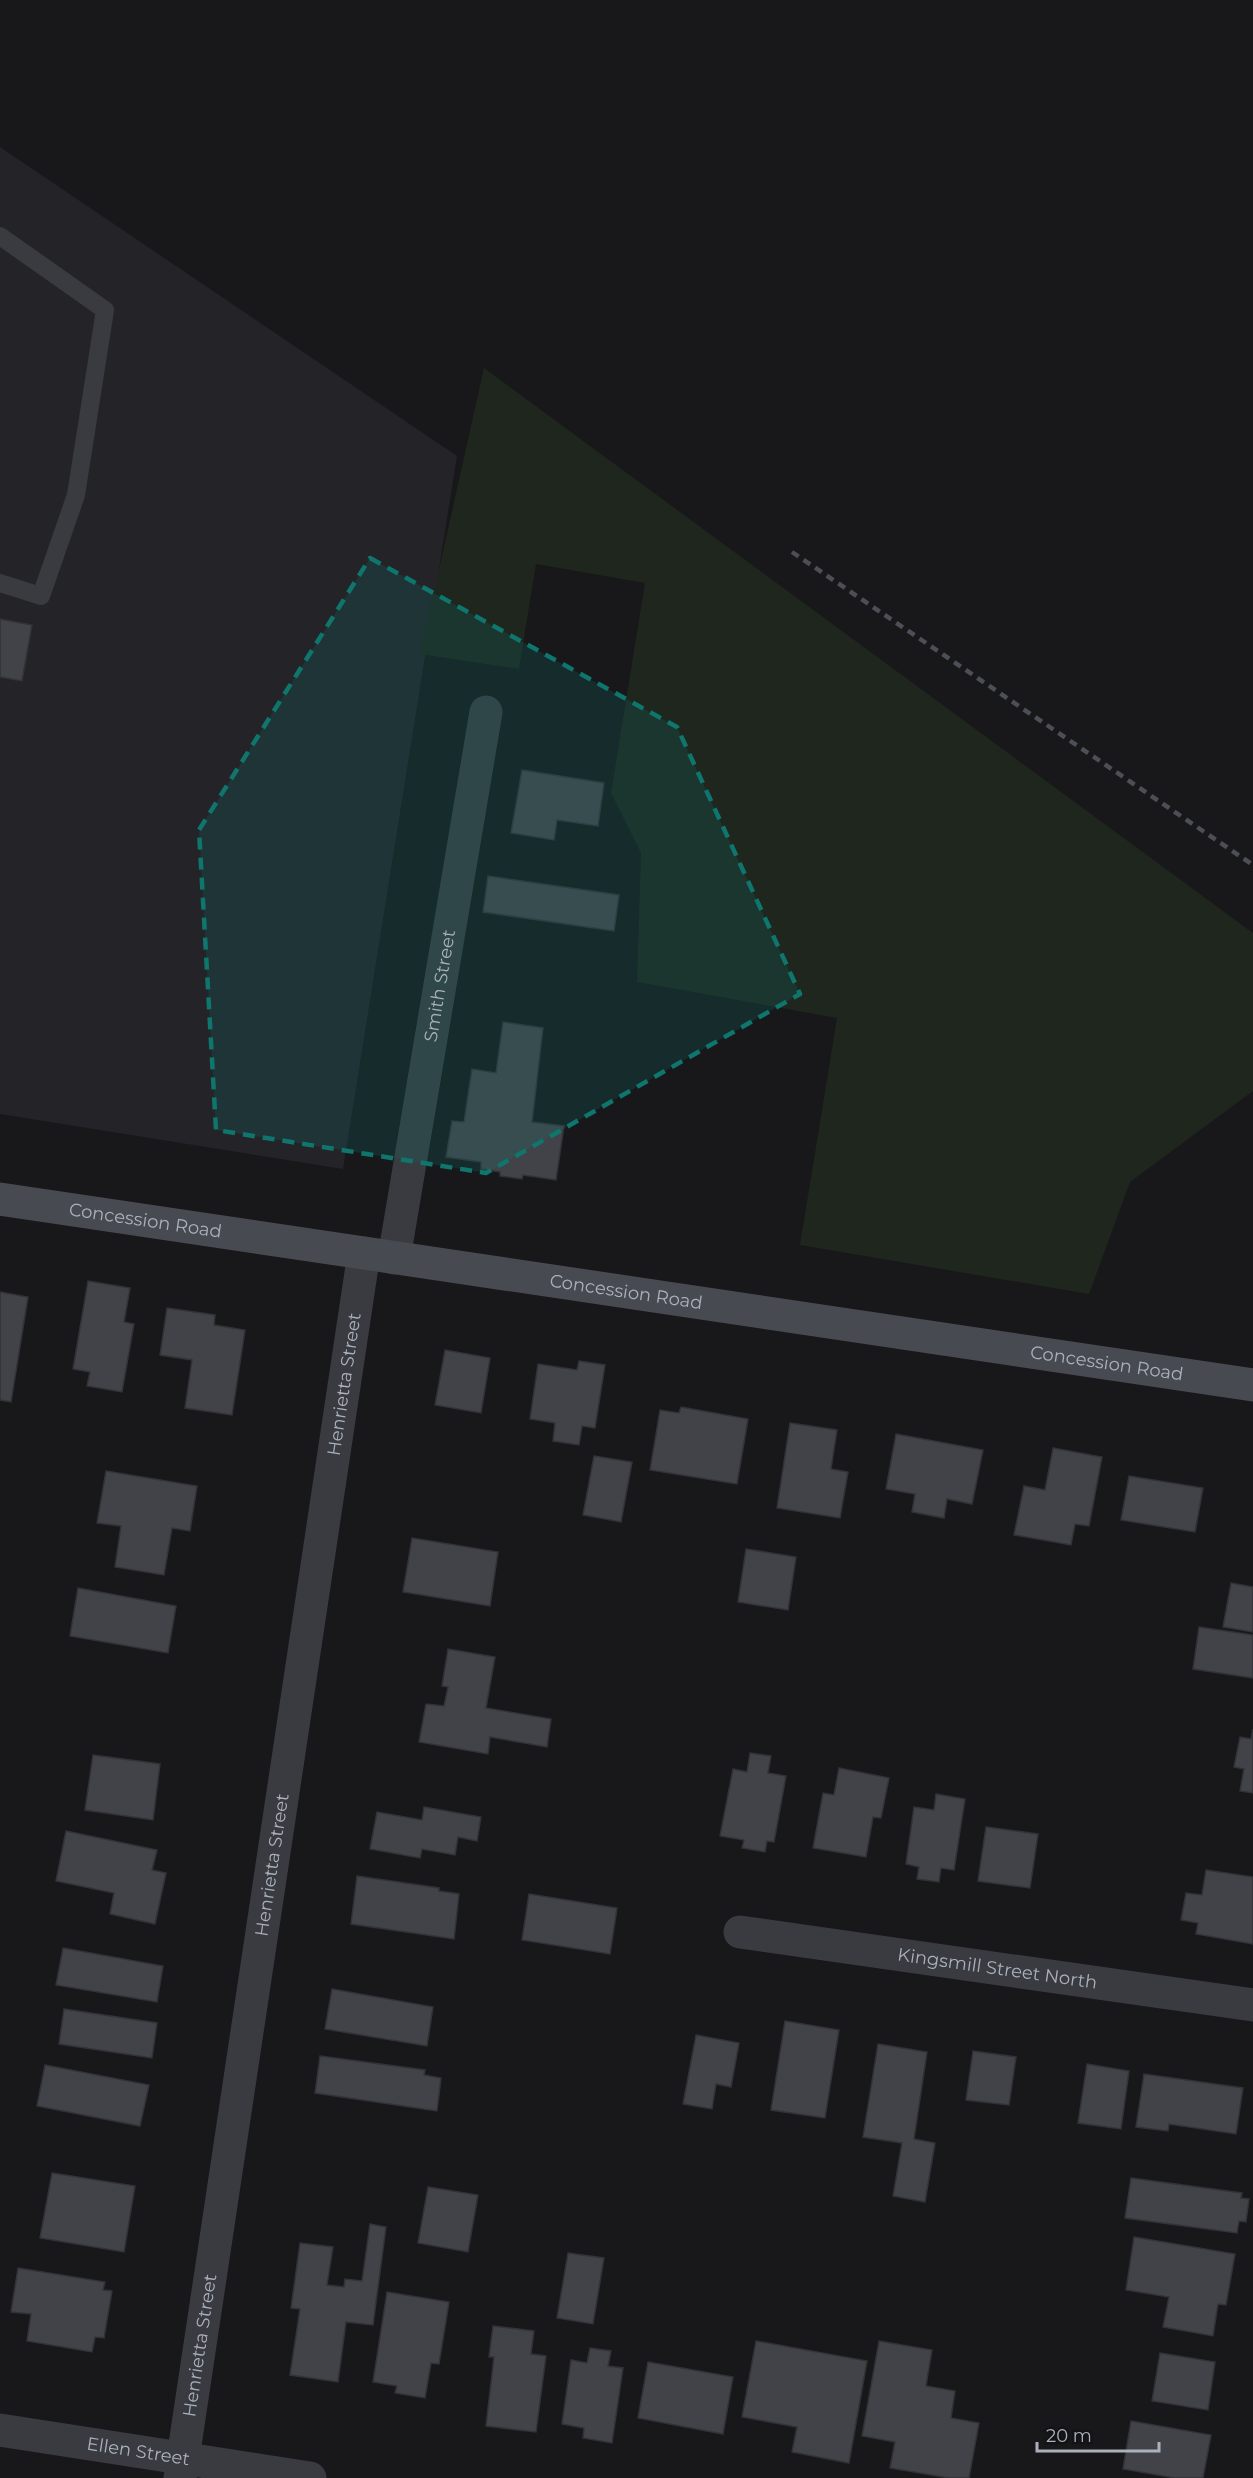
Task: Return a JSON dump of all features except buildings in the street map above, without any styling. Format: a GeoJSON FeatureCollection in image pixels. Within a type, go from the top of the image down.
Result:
{"type":"FeatureCollection","features":[{"type":"Feature","properties":{"kind":"street","name":"Smith Street"},"geometry":{"type":"LineString","coordinates":[[379,1256],[486,712]]}},
{"type":"Feature","properties":{"kind":"street","name":"Concession Road"},"geometry":{"type":"LineString","coordinates":[[0,1199],[1253,1385]]}},
{"type":"Feature","properties":{"kind":"street","name":"Henrietta Street"},"geometry":{"type":"LineString","coordinates":[[181,2468],[379,1256]]}},
{"type":"Feature","properties":{"kind":"street","name":"Kingsmill Street North"},"geometry":{"type":"LineString","coordinates":[[740,1932],[1253,2005]]}},
{"type":"Feature","properties":{"kind":"street","name":"Ellen Street"},"geometry":{"type":"LineString","coordinates":[[0,2430],[181,2468],[310,2478]]}},
{"type":"Feature","properties":{"kind":"lane"},"geometry":{"type":"LineString","coordinates":[[0,236],[105,310],[76,495],[41,596],[0,583]]}},
{"type":"Feature","properties":{"kind":"highlighted area"},"geometry":{"type":"Polygon","coordinates":[[[370,558],[677,727],[800,994],[486,1173],[216,1130],[199,830],[370,558]]]}},
{"type":"Feature","properties":{"kind":"shaded area"},"geometry":{"type":"Polygon","coordinates":[[[0,147],[457,456],[343,1169],[0,1114],[0,147]]]}},
{"type":"Feature","properties":{"kind":"shaded area"},"geometry":{"type":"Polygon","coordinates":[[[484,368],[1253,933],[1253,1091],[1130,1182],[1089,1294],[800,1245],[837,1018],[637,982],[641,853],[611,793],[645,583],[536,564],[519,669],[420,654],[484,368]]]}},
{"type":"Feature","properties":{"kind":"railway"},"geometry":{"type":"LineString","coordinates":[[792,552],[1253,865]]}}]}
